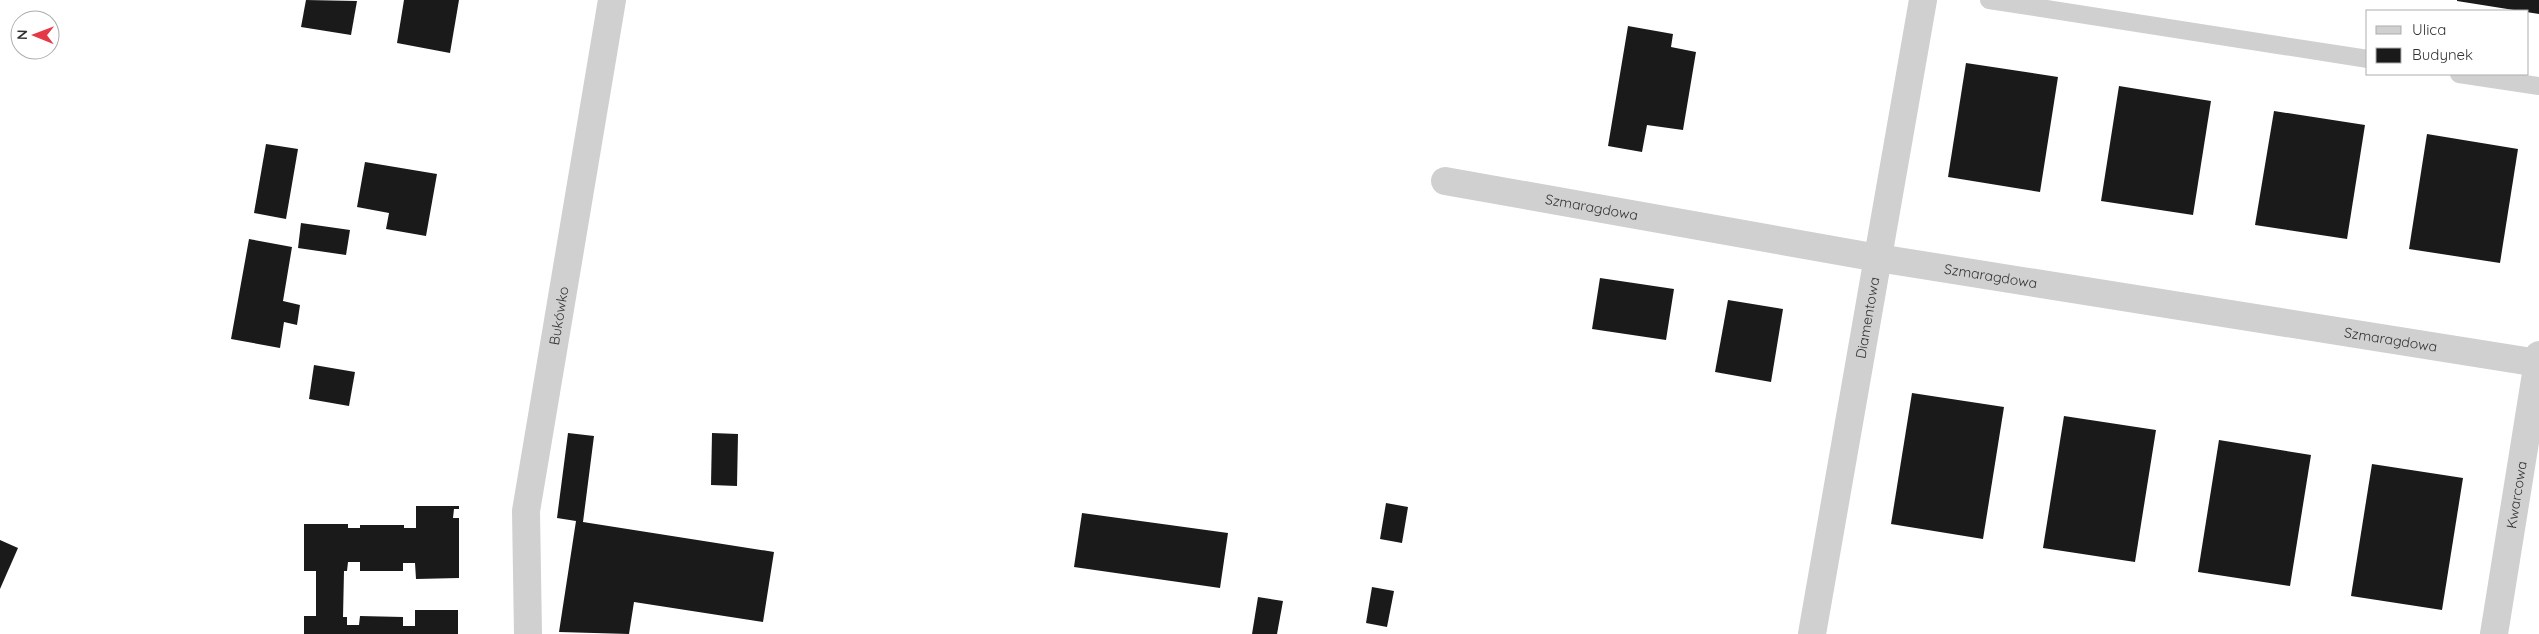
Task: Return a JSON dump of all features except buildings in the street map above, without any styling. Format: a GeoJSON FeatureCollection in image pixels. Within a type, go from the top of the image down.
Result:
{"type":"FeatureCollection","features":[{"type":"Feature","properties":{"kind":"street","name":"Bukówko"},"geometry":{"type":"LineString","coordinates":[[528,634],[526,511],[612,0]]}},
{"type":"Feature","properties":{"kind":"street","name":"Diamentowa"},"geometry":{"type":"LineString","coordinates":[[1812,634],[1923,0]]}},
{"type":"Feature","properties":{"kind":"street","name":"Szmaragdowa"},"geometry":{"type":"LineString","coordinates":[[1445,181],[1878,258],[2538,359]]}},
{"type":"Feature","properties":{"kind":"street","name":"Kwarcowa"},"geometry":{"type":"LineString","coordinates":[[2494,634],[2538,359]]}},
{"type":"Feature","properties":{"kind":"lane"},"geometry":{"type":"LineString","coordinates":[[1989,0],[2366,59]]}},
{"type":"Feature","properties":{"kind":"lane"},"geometry":{"type":"LineString","coordinates":[[2466,75],[2539,86]]}}]}
